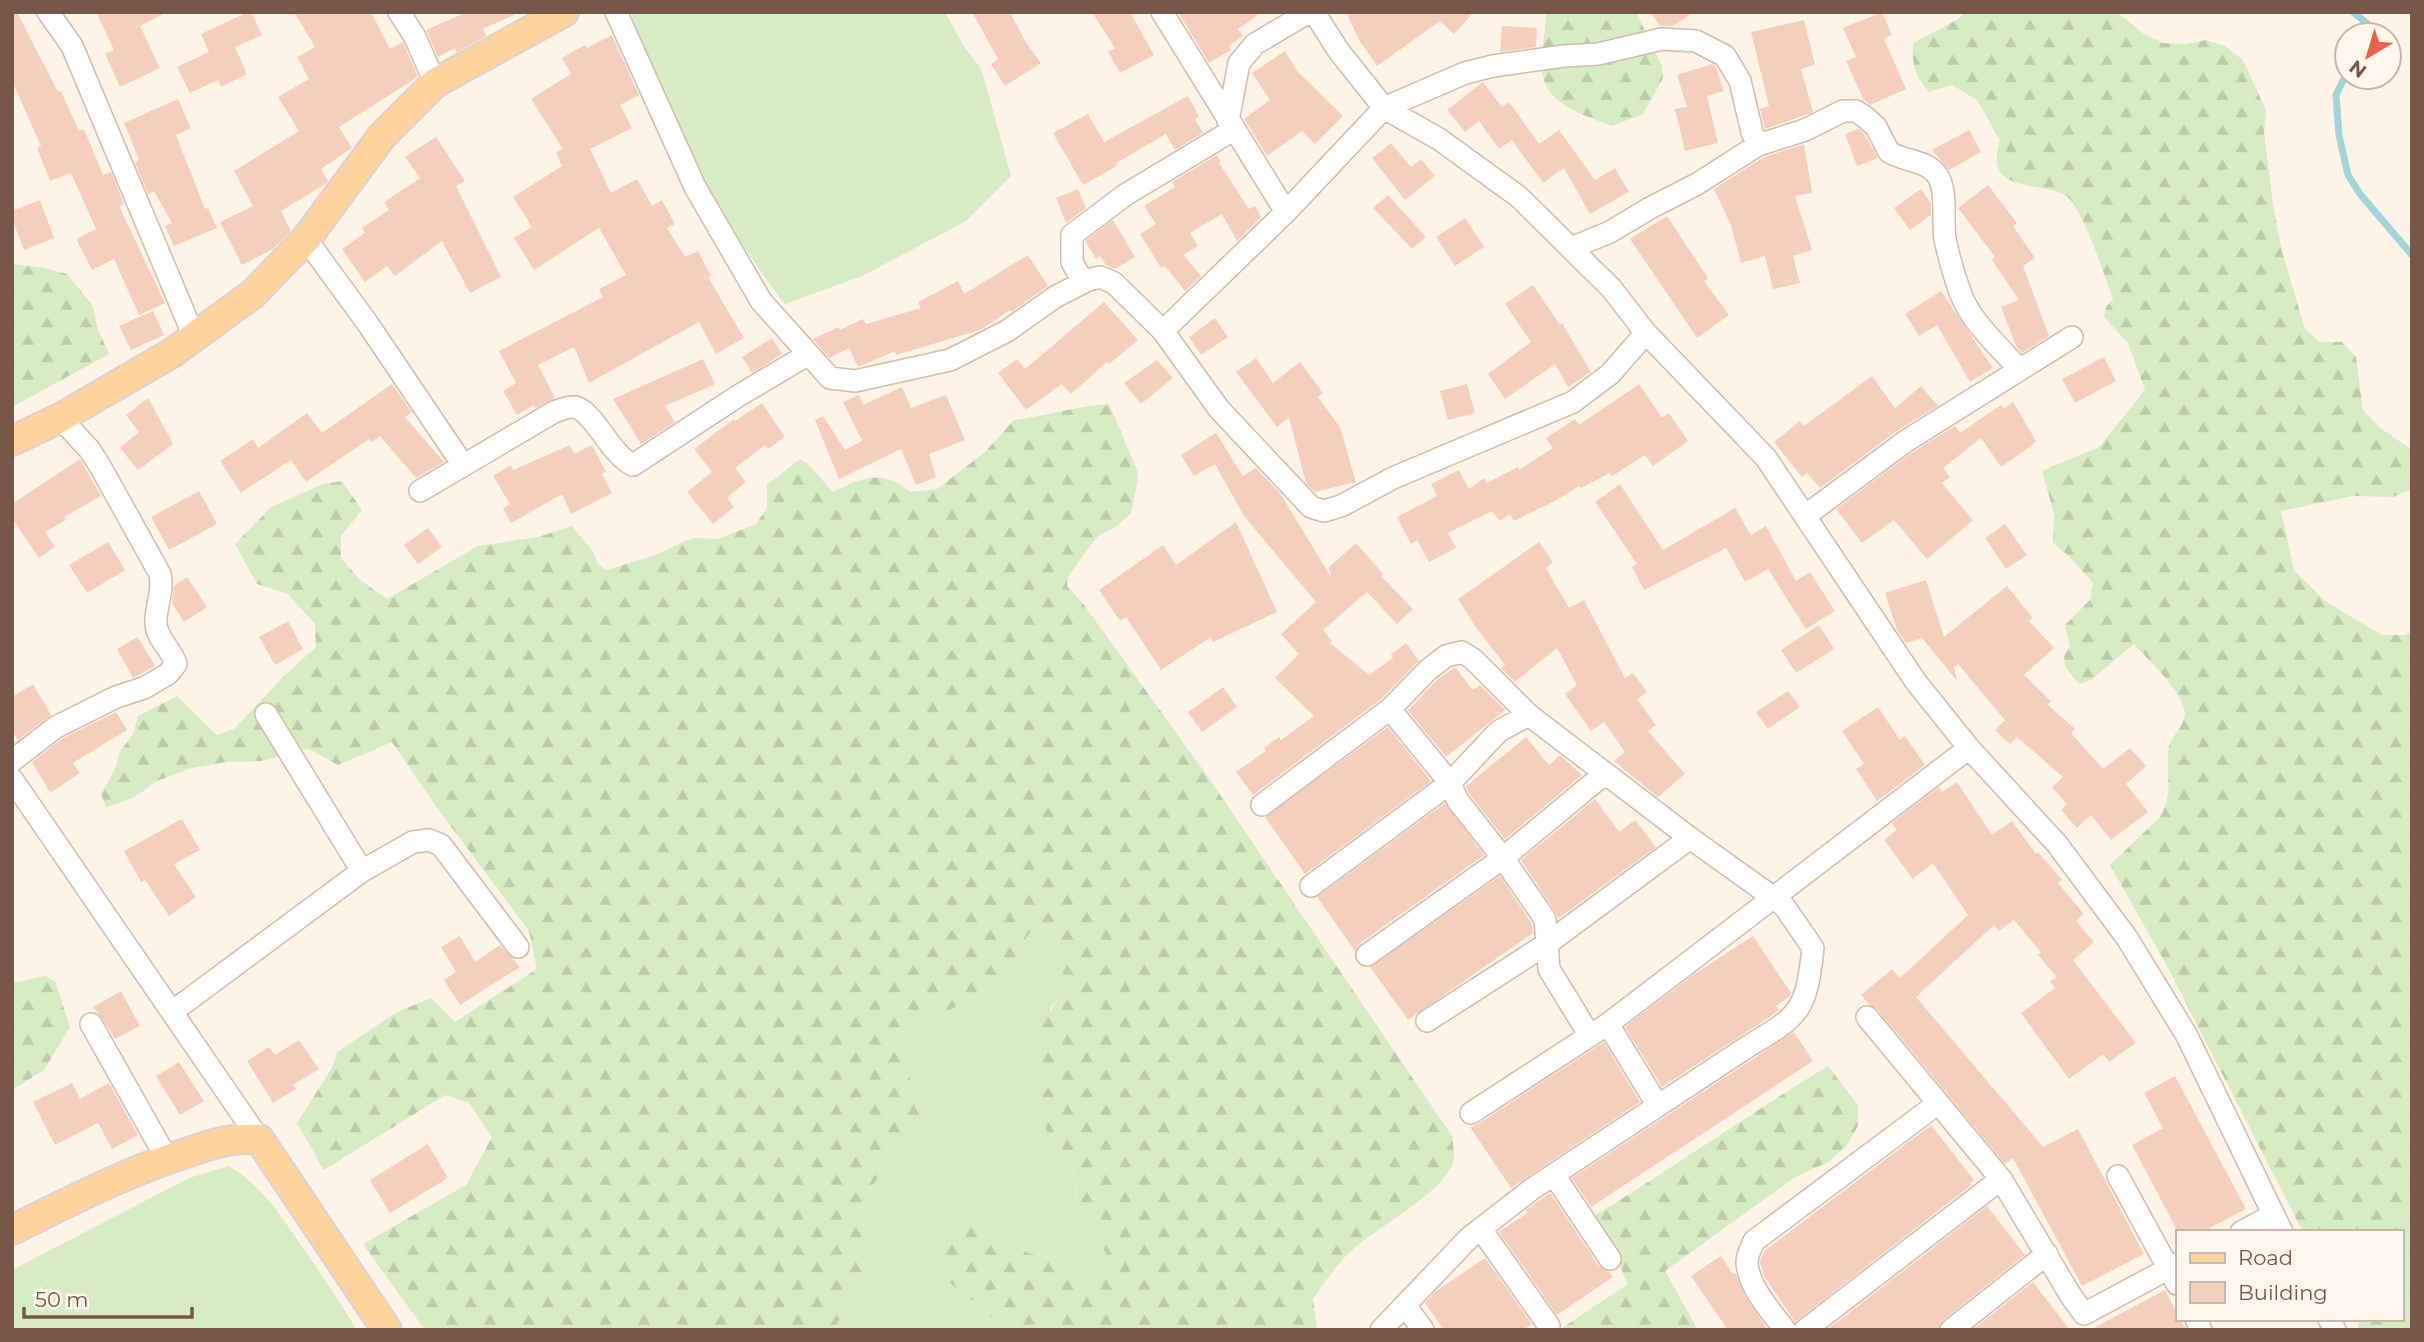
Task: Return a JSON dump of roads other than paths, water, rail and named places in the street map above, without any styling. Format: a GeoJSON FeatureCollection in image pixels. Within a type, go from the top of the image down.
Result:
{"type":"FeatureCollection","features":[{"type":"Feature","properties":{"kind":"main road"},"geometry":{"type":"LineString","coordinates":[[12,441],[60,418],[195,339],[253,295],[306,239],[382,136],[435,83],[564,12]]}},
{"type":"Feature","properties":{"kind":"main road"},"geometry":{"type":"LineString","coordinates":[[12,1230],[140,1168],[214,1143],[242,1138],[259,1139],[387,1330]]}},
{"type":"Feature","properties":{"kind":"street"},"geometry":{"type":"LineString","coordinates":[[48,12],[72,46],[195,339]]}},
{"type":"Feature","properties":{"kind":"street"},"geometry":{"type":"LineString","coordinates":[[399,12],[415,37],[435,83]]}},
{"type":"Feature","properties":{"kind":"street"},"geometry":{"type":"LineString","coordinates":[[616,12],[695,187],[761,301],[830,378],[846,381],[950,360],[1007,331],[1055,297],[1083,282],[1100,277],[1114,283],[1163,331],[1219,409],[1311,507],[1324,511],[1341,506],[1393,478],[1573,402],[1610,374],[1646,332]]}},
{"type":"Feature","properties":{"kind":"street"},"geometry":{"type":"LineString","coordinates":[[1162,12],[1286,212]]}},
{"type":"Feature","properties":{"kind":"street"},"geometry":{"type":"LineString","coordinates":[[1083,282],[1072,262],[1072,235],[1125,195],[1230,125],[1239,63],[1255,44],[1312,12],[1384,108],[1439,139],[1519,197],[1611,288],[1646,332],[1766,458],[1916,682],[1969,748],[2057,844],[2127,938],[2187,1036],[2277,1224],[2250,1230]]}},
{"type":"Feature","properties":{"kind":"street"},"geometry":{"type":"LineString","coordinates":[[1163,331],[1286,212],[1384,108],[1465,73],[1493,66],[1598,54],[1662,39],[1696,41],[1725,56],[1740,81],[1752,132],[1758,145]]}},
{"type":"Feature","properties":{"kind":"street"},"geometry":{"type":"LineString","coordinates":[[1571,248],[1610,232],[1697,184],[1758,145],[1805,130],[1848,110],[1856,111],[1876,127],[1889,152],[1931,169],[1940,181],[1945,238],[1963,298],[1976,319],[2019,369]]}},
{"type":"Feature","properties":{"kind":"street"},"geometry":{"type":"LineString","coordinates":[[306,239],[368,324],[463,465]]}},
{"type":"Feature","properties":{"kind":"street"},"geometry":{"type":"LineString","coordinates":[[1805,516],[1906,440],[2072,337]]}},
{"type":"Feature","properties":{"kind":"street"},"geometry":{"type":"LineString","coordinates":[[420,491],[554,412],[571,407],[584,412],[621,458],[633,465],[728,402],[807,355]]}},
{"type":"Feature","properties":{"kind":"street"},"geometry":{"type":"LineString","coordinates":[[12,761],[55,727],[116,696],[144,688],[168,674],[176,664],[158,632],[156,622],[162,583],[157,567],[89,449],[60,418]]}},
{"type":"Feature","properties":{"kind":"street"},"geometry":{"type":"LineString","coordinates":[[1262,805],[1390,709],[1428,670],[1446,656],[1462,652],[1473,659],[1529,715],[1784,906],[1813,948],[1809,988],[1801,1006],[1782,1026],[1746,1047],[1554,1175],[1469,1238],[1381,1330]]}},
{"type":"Feature","properties":{"kind":"street"},"geometry":{"type":"LineString","coordinates":[[1390,709],[1450,783],[1458,801],[1545,919],[1548,943],[1546,963],[1590,1036]]}},
{"type":"Feature","properties":{"kind":"street"},"geometry":{"type":"LineString","coordinates":[[266,714],[362,871]]}},
{"type":"Feature","properties":{"kind":"street"},"geometry":{"type":"LineString","coordinates":[[1311,886],[1450,783],[1499,731],[1529,715]]}},
{"type":"Feature","properties":{"kind":"street"},"geometry":{"type":"LineString","coordinates":[[1471,1113],[1608,1024],[1969,748]]}},
{"type":"Feature","properties":{"kind":"street"},"geometry":{"type":"LineString","coordinates":[[1367,955],[1503,859],[1597,780],[1608,775]]}},
{"type":"Feature","properties":{"kind":"street"},"geometry":{"type":"LineString","coordinates":[[12,779],[259,1139]]}},
{"type":"Feature","properties":{"kind":"street"},"geometry":{"type":"LineString","coordinates":[[1427,1021],[1548,943],[1690,838]]}},
{"type":"Feature","properties":{"kind":"street"},"geometry":{"type":"LineString","coordinates":[[172,1012],[362,871],[413,842],[429,840],[441,845],[518,947]]}},
{"type":"Feature","properties":{"kind":"street"},"geometry":{"type":"LineString","coordinates":[[1867,1017],[2001,1180],[2088,1322],[2174,1272],[2118,1176]]}},
{"type":"Feature","properties":{"kind":"street"},"geometry":{"type":"LineString","coordinates":[[91,1024],[167,1159]]}},
{"type":"Feature","properties":{"kind":"street"},"geometry":{"type":"LineString","coordinates":[[1608,1024],[1658,1106]]}},
{"type":"Feature","properties":{"kind":"street"},"geometry":{"type":"LineString","coordinates":[[1785,1330],[1750,1276],[1746,1261],[1754,1241],[1937,1104]]}},
{"type":"Feature","properties":{"kind":"street"},"geometry":{"type":"LineString","coordinates":[[1554,1175],[1610,1259]]}},
{"type":"Feature","properties":{"kind":"street"},"geometry":{"type":"LineString","coordinates":[[1805,1330],[2001,1180]]}},
{"type":"Feature","properties":{"kind":"street"},"geometry":{"type":"LineString","coordinates":[[1481,1229],[1549,1326]]}},
{"type":"Feature","properties":{"kind":"street"},"geometry":{"type":"LineString","coordinates":[[1951,1330],[2048,1254]]}},
{"type":"Feature","properties":{"kind":"street"},"geometry":{"type":"LineString","coordinates":[[1405,1305],[1423,1330]]}},
{"type":"Feature","properties":{"kind":"waterway"},"geometry":{"type":"LineString","coordinates":[[2353,12],[2364,21]]}},
{"type":"Feature","properties":{"kind":"waterway"},"geometry":{"type":"LineString","coordinates":[[2338,91],[2339,135],[2348,175],[2360,194],[2412,255]]}}]}
